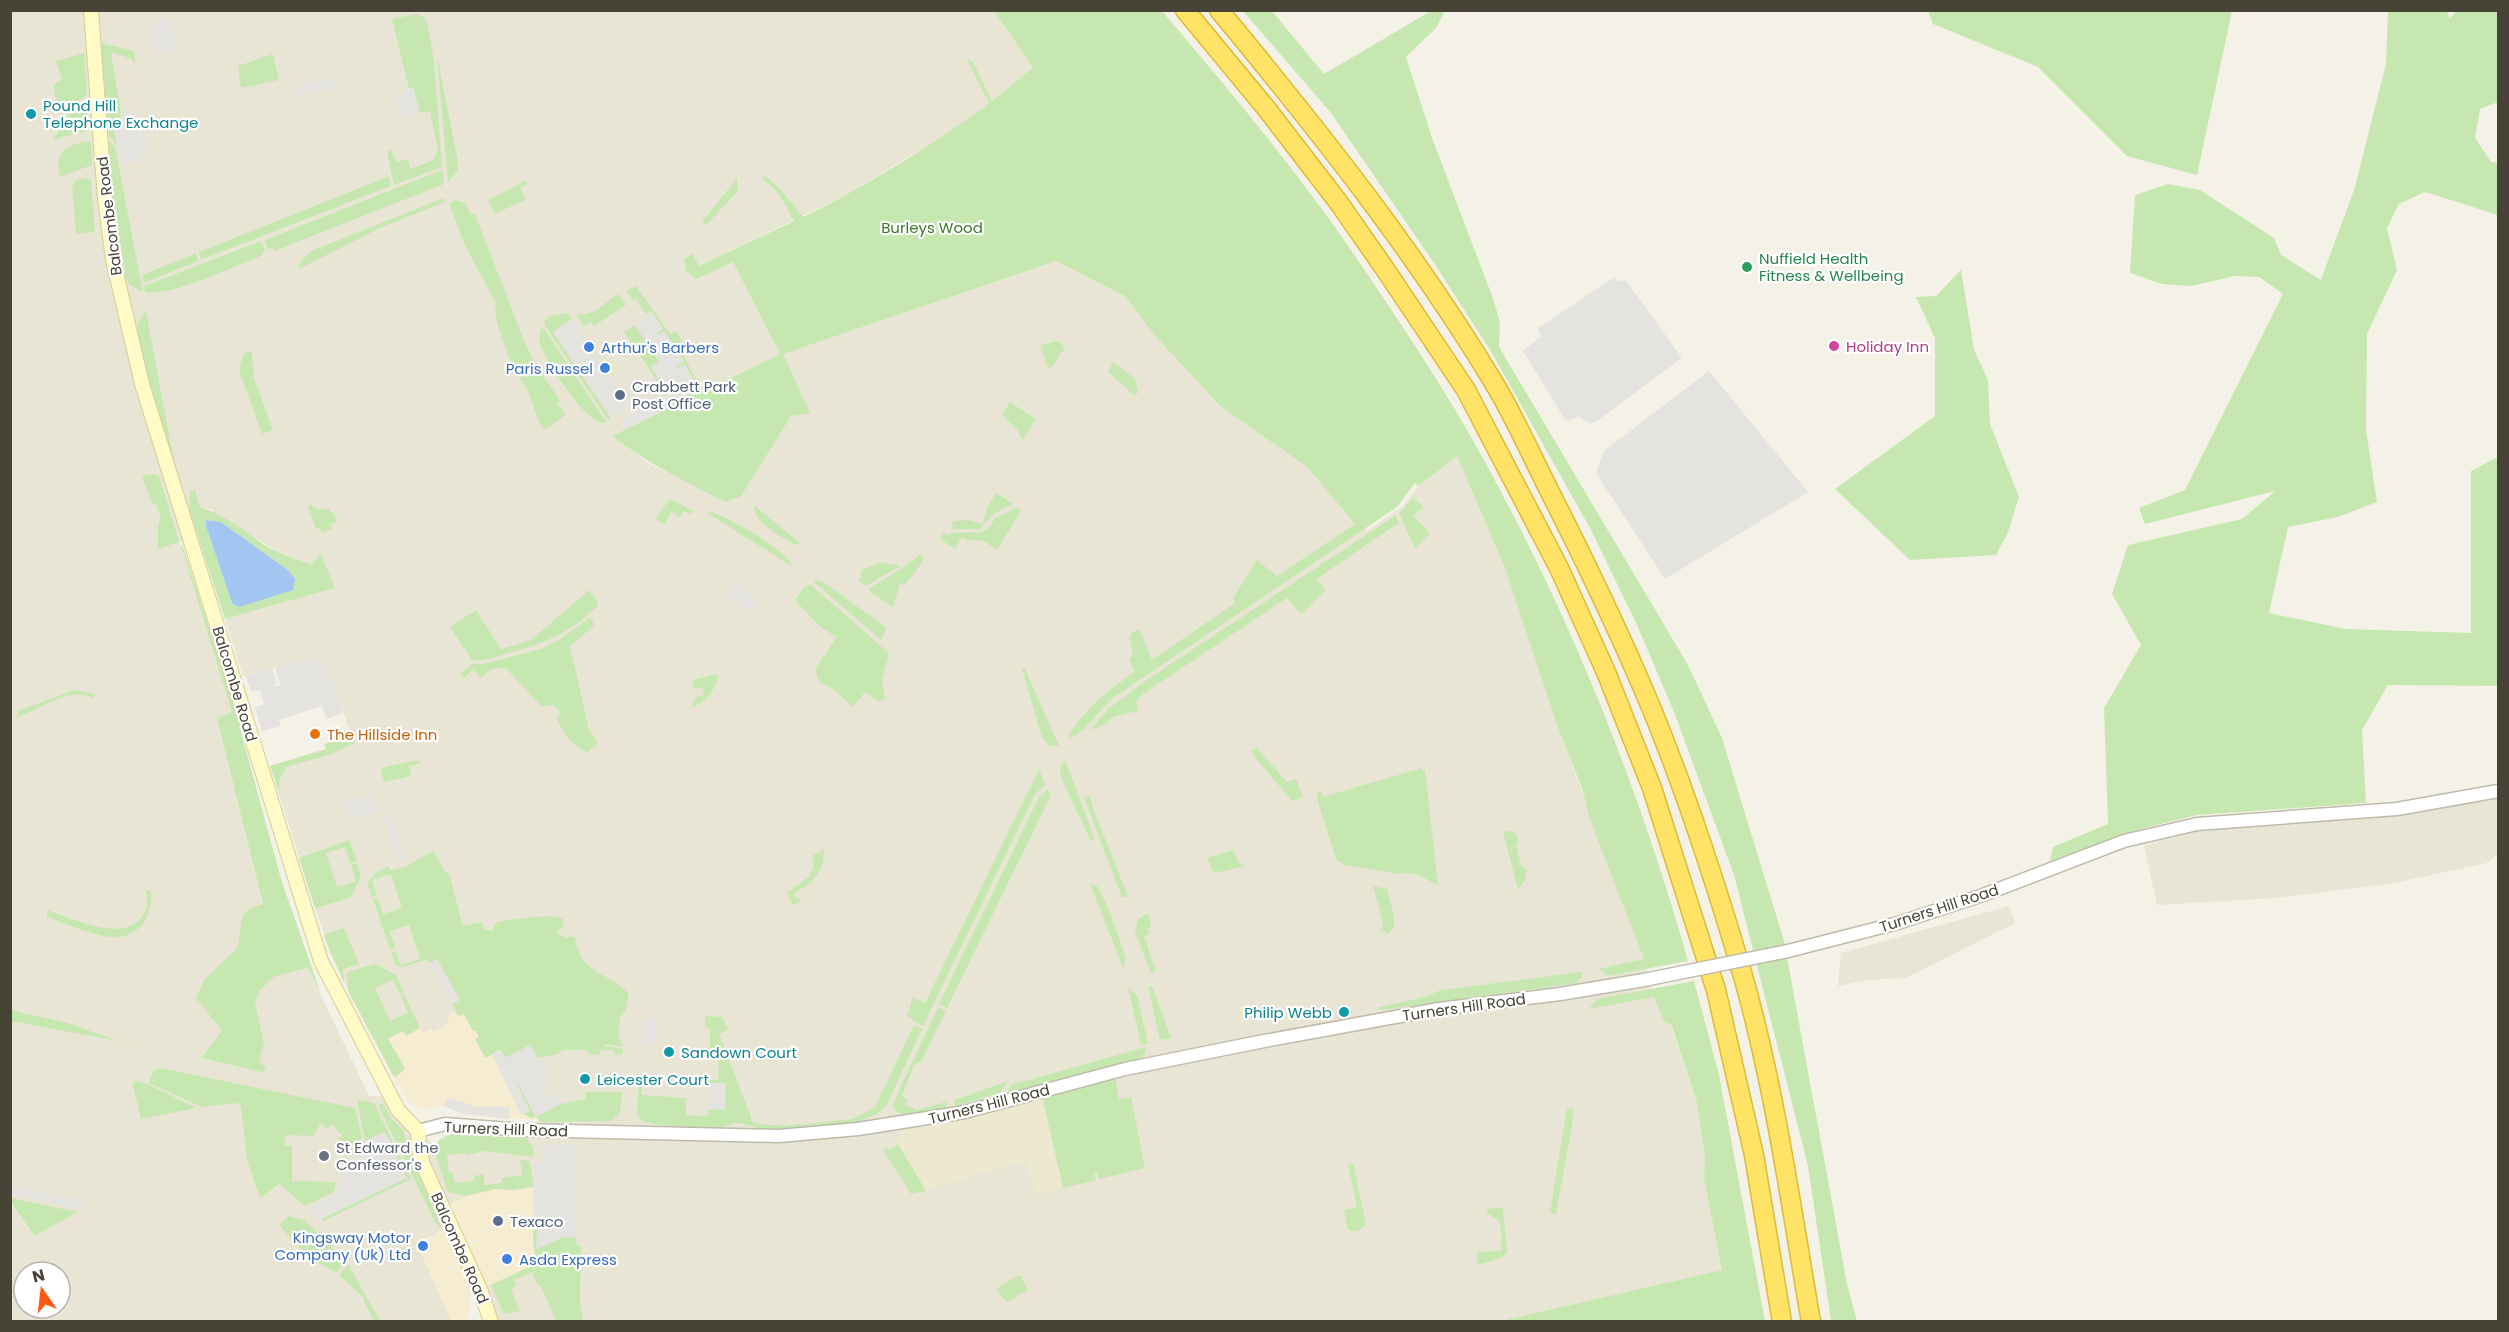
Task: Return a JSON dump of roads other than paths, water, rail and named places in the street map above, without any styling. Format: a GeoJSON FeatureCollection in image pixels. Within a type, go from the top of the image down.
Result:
{"type":"FeatureCollection","features":[{"type":"Feature","properties":{"kind":"highway"},"geometry":{"type":"LineString","coordinates":[[1185,10],[1324,184],[1387,272],[1466,390],[1559,567],[1606,672],[1652,788],[1716,990],[1754,1155],[1782,1322]]}},
{"type":"Feature","properties":{"kind":"highway"},"geometry":{"type":"LineString","coordinates":[[1219,10],[1293,99],[1393,229],[1498,390],[1584,560],[1626,650],[1654,714],[1695,825],[1743,977],[1762,1055],[1811,1322]]}},
{"type":"Feature","properties":{"kind":"main road","name":"Balcombe Road"},"geometry":{"type":"LineString","coordinates":[[91,10],[106,209],[122,307],[141,384],[321,961],[398,1110],[418,1131],[418,1149],[423,1166],[480,1289],[491,1322]]}},
{"type":"Feature","properties":{"kind":"street","name":"Turners Hill Road"},"geometry":{"type":"LineString","coordinates":[[418,1131],[445,1124],[524,1130],[779,1136],[858,1129],[965,1112],[1125,1069],[1305,1033],[1439,1009],[1560,994],[1644,980],[1788,951],[1908,919],[1983,895],[2124,841],[2186,826],[2307,814],[2397,809],[2499,791]]}},
{"type":"Feature","properties":{"kind":"water"},"geometry":{"type":"Polygon","coordinates":[[[206,520],[221,522],[288,570],[295,579],[293,590],[239,607],[232,603],[206,520]]]}},
{"type":"Feature","properties":{"kind":"place","name":"Pound Hill Telephone Exchange"},"geometry":{"type":"Point","coordinates":[31,114]}},
{"type":"Feature","properties":{"kind":"place","name":"Nuffield Health Fitness & Wellbeing"},"geometry":{"type":"Point","coordinates":[1747,267]}},
{"type":"Feature","properties":{"kind":"place","name":"Holiday Inn"},"geometry":{"type":"Point","coordinates":[1834,346]}},
{"type":"Feature","properties":{"kind":"place","name":"Arthur's Barbers"},"geometry":{"type":"Point","coordinates":[589,347]}},
{"type":"Feature","properties":{"kind":"place","name":"Paris Russel"},"geometry":{"type":"Point","coordinates":[605,368]}},
{"type":"Feature","properties":{"kind":"place","name":"Crabbett Park Post Office"},"geometry":{"type":"Point","coordinates":[620,395]}},
{"type":"Feature","properties":{"kind":"place","name":"The Hillside Inn"},"geometry":{"type":"Point","coordinates":[315,734]}},
{"type":"Feature","properties":{"kind":"place","name":"Philip Webb"},"geometry":{"type":"Point","coordinates":[1344,1012]}},
{"type":"Feature","properties":{"kind":"place","name":"Sandown Court"},"geometry":{"type":"Point","coordinates":[669,1052]}},
{"type":"Feature","properties":{"kind":"place","name":"Leicester Court"},"geometry":{"type":"Point","coordinates":[585,1079]}},
{"type":"Feature","properties":{"kind":"place","name":"St Edward the Confessor's"},"geometry":{"type":"Point","coordinates":[324,1156]}},
{"type":"Feature","properties":{"kind":"place","name":"Texaco"},"geometry":{"type":"Point","coordinates":[498,1221]}},
{"type":"Feature","properties":{"kind":"place","name":"Kingsway Motor Company (Uk) Ltd"},"geometry":{"type":"Point","coordinates":[423,1246]}},
{"type":"Feature","properties":{"kind":"place","name":"Asda Express"},"geometry":{"type":"Point","coordinates":[507,1259]}},
{"type":"Feature","properties":{"kind":"park label","name":"Burleys Wood"},"geometry":{"type":"Point","coordinates":[932,227]}}]}
